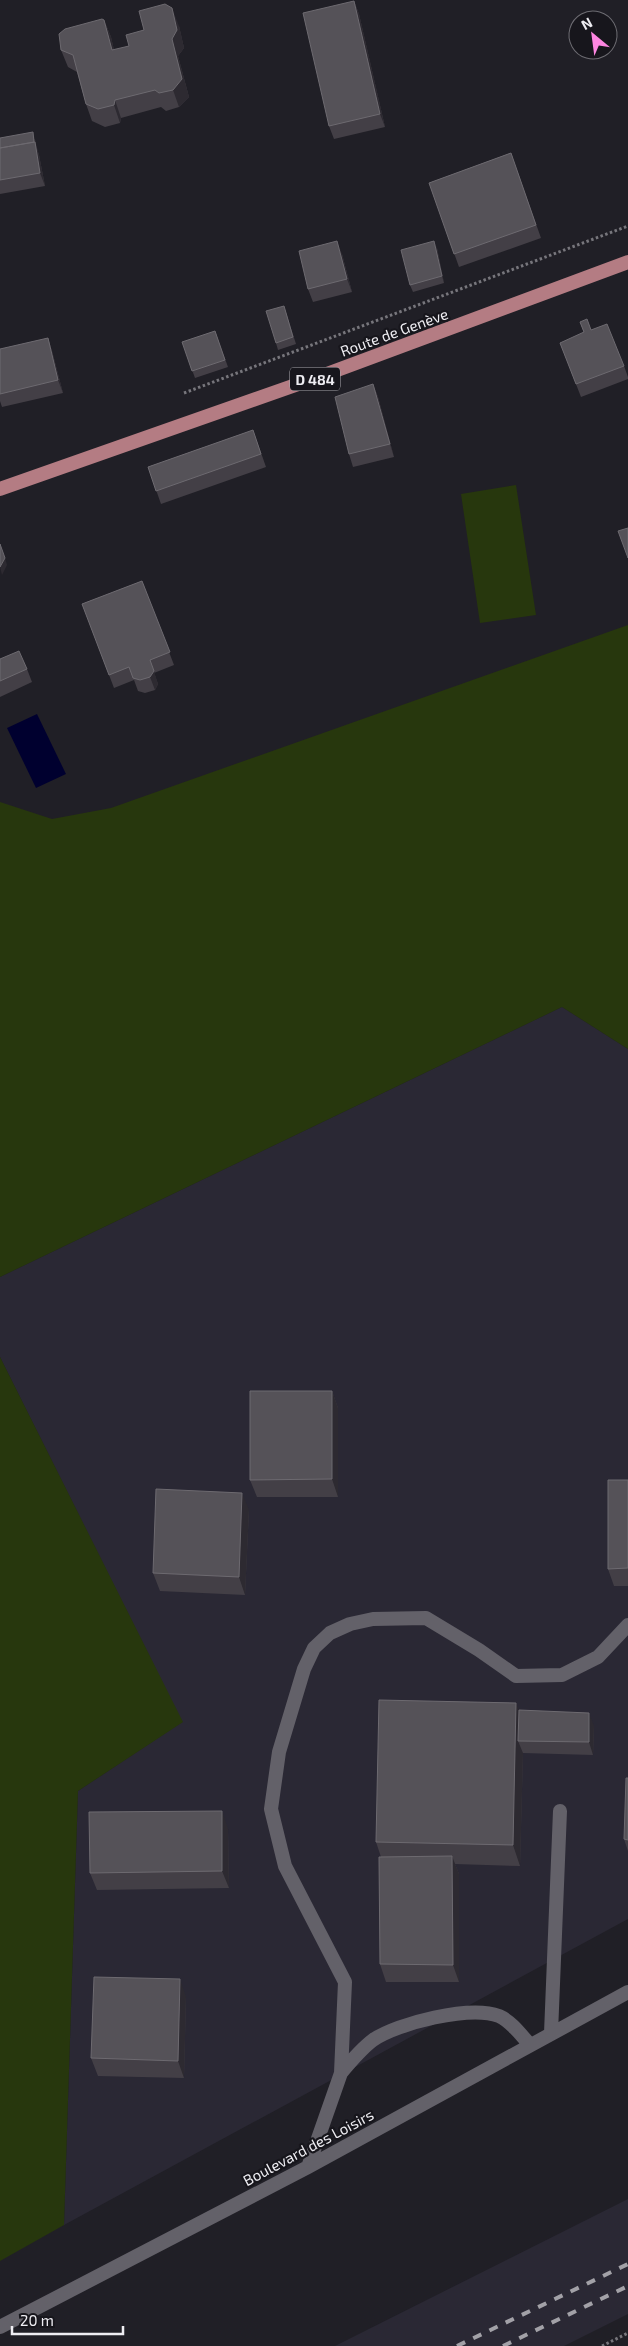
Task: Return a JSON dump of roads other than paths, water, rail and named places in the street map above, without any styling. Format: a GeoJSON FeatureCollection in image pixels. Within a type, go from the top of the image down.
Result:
{"type":"FeatureCollection","features":[{"type":"Feature","properties":{"kind":"main road","name":"Route de Genève"},"geometry":{"type":"LineString","coordinates":[[0,489],[324,375],[628,262]]}},
{"type":"Feature","properties":{"kind":"lane"},"geometry":{"type":"LineString","coordinates":[[308,2167],[341,2073],[345,1982],[285,1866],[271,1809],[279,1752],[304,1669],[314,1648],[330,1633],[350,1624],[373,1619],[426,1618],[480,1650],[516,1676],[562,1675],[598,1657],[628,1625]]}},
{"type":"Feature","properties":{"kind":"lane"},"geometry":{"type":"LineString","coordinates":[[551,2033],[560,1811]]}},
{"type":"Feature","properties":{"kind":"lane","name":"Boulevard des Loisirs"},"geometry":{"type":"LineString","coordinates":[[0,2327],[308,2167],[628,1992]]}},
{"type":"Feature","properties":{"kind":"lane"},"geometry":{"type":"LineString","coordinates":[[341,2073],[357,2054],[374,2039],[432,2017],[478,2013],[500,2016],[530,2045]]}},
{"type":"Feature","properties":{"kind":"railway"},"geometry":{"type":"LineString","coordinates":[[457,2346],[628,2264]]}},
{"type":"Feature","properties":{"kind":"railway"},"geometry":{"type":"LineString","coordinates":[[503,2346],[628,2286]]}}]}
